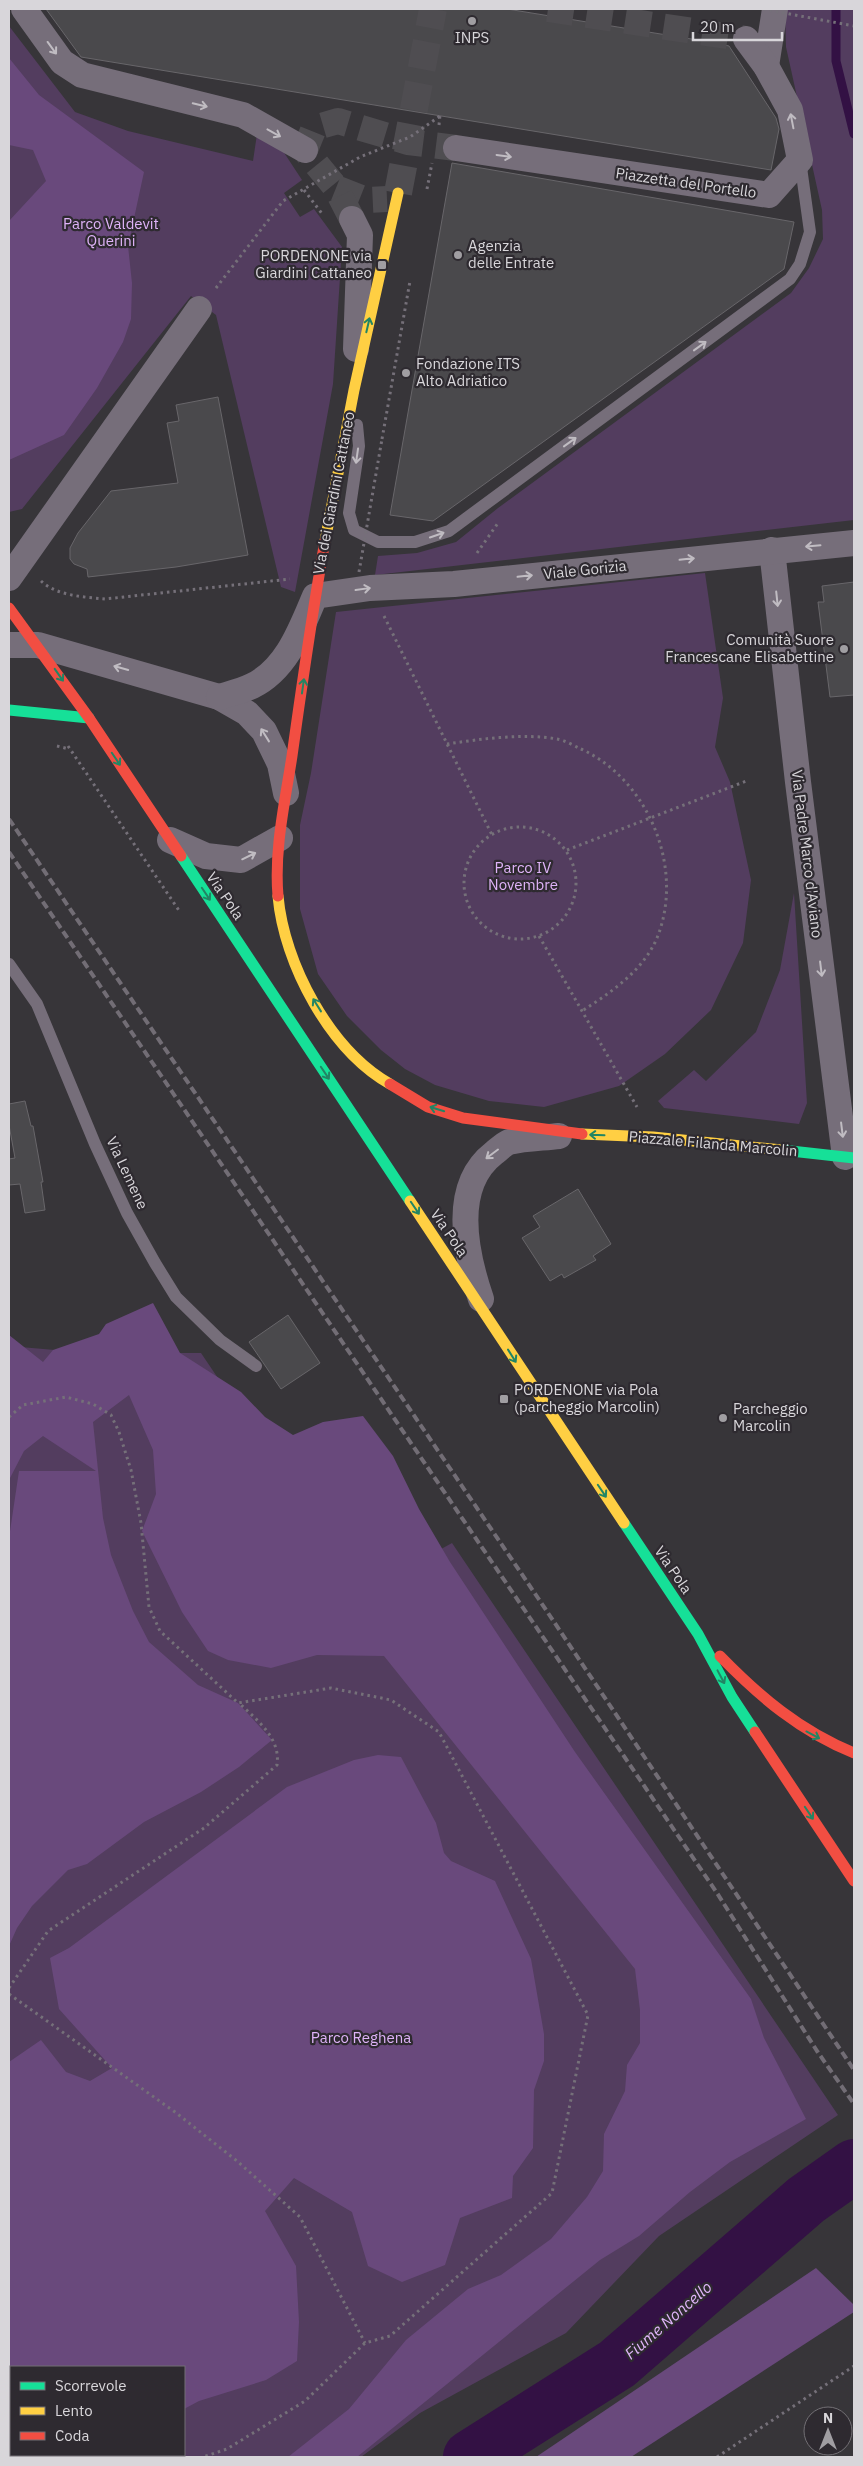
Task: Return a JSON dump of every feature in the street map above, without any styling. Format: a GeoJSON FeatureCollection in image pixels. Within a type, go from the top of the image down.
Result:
{"type":"FeatureCollection","features":[{"type":"Feature","properties":{"kind":"main road","name":"Via dei Giardini Cattaneo"},"geometry":{"type":"LineString","coordinates":[[287,796],[315,596],[354,390],[394,197]]}},
{"type":"Feature","properties":{"kind":"main road","name":"Via Pola"},"geometry":{"type":"LineString","coordinates":[[9,608],[38,645],[89,718],[698,1634],[732,1697],[854,1881]]}},
{"type":"Feature","properties":{"kind":"main road"},"geometry":{"type":"LineString","coordinates":[[9,710],[89,718]]}},
{"type":"Feature","properties":{"kind":"main road","name":"Piazzale Filanda Marcolin"},"geometry":{"type":"LineString","coordinates":[[287,796],[280,838],[277,879],[280,913],[302,982],[337,1037],[370,1073],[428,1107],[454,1115],[572,1134],[653,1137],[849,1157]]}},
{"type":"Feature","properties":{"kind":"main road"},"geometry":{"type":"LineString","coordinates":[[698,1634],[762,1699],[797,1727],[854,1753]]}},
{"type":"Feature","properties":{"kind":"street"},"geometry":{"type":"LineString","coordinates":[[24,9],[62,62],[82,75],[243,115],[305,150]]}},
{"type":"Feature","properties":{"kind":"street"},"geometry":{"type":"LineString","coordinates":[[766,66],[775,9]]}},
{"type":"Feature","properties":{"kind":"street"},"geometry":{"type":"LineString","coordinates":[[746,39],[766,66],[790,110],[800,160]]}},
{"type":"Feature","properties":{"kind":"street","name":"Piazzetta del Portello"},"geometry":{"type":"LineString","coordinates":[[456,148],[769,195],[800,160]]}},
{"type":"Feature","properties":{"kind":"street","name":"Via dei Giardini Cattaneo"},"geometry":{"type":"LineString","coordinates":[[352,219],[360,235],[354,390]]}},
{"type":"Feature","properties":{"kind":"street"},"geometry":{"type":"LineString","coordinates":[[9,578],[199,309]]}},
{"type":"Feature","properties":{"kind":"street","name":"Viale Gorizia"},"geometry":{"type":"LineString","coordinates":[[315,596],[365,580],[454,584],[854,543]]}},
{"type":"Feature","properties":{"kind":"street","name":"Via Padre Marco d'Aviano"},"geometry":{"type":"LineString","coordinates":[[772,550],[798,782],[849,1157]]}},
{"type":"Feature","properties":{"kind":"street"},"geometry":{"type":"LineString","coordinates":[[219,697],[253,686],[272,671],[287,654],[299,634],[315,596]]}},
{"type":"Feature","properties":{"kind":"street"},"geometry":{"type":"LineString","coordinates":[[9,645],[38,645],[219,697],[247,713],[264,731],[280,764],[287,796]]}},
{"type":"Feature","properties":{"kind":"street"},"geometry":{"type":"LineString","coordinates":[[170,840],[206,856],[240,860],[280,838]]}},
{"type":"Feature","properties":{"kind":"street","name":"Piazzale Filanda Marcolin"},"geometry":{"type":"LineString","coordinates":[[486,1315],[470,1270],[466,1242],[466,1208],[470,1184],[484,1161],[508,1143],[572,1134]]}},
{"type":"Feature","properties":{"kind":"lane"},"geometry":{"type":"LineString","coordinates":[[354,390],[359,446],[349,513],[354,530],[378,542],[415,542],[449,531],[790,279],[800,264],[810,232],[800,160]]}},
{"type":"Feature","properties":{"kind":"lane","name":"Via Lemene"},"geometry":{"type":"LineString","coordinates":[[9,964],[37,1004],[63,1062],[95,1144],[127,1213],[155,1263],[176,1297],[220,1340],[256,1366]]}},
{"type":"Feature","properties":{"kind":"path"},"geometry":{"type":"LineString","coordinates":[[763,9],[854,26]]}},
{"type":"Feature","properties":{"kind":"path"},"geometry":{"type":"LineString","coordinates":[[199,309],[283,201],[360,157],[410,137],[440,115]]}},
{"type":"Feature","properties":{"kind":"path"},"geometry":{"type":"LineString","coordinates":[[304,190],[317,206]]}},
{"type":"Feature","properties":{"kind":"path"},"geometry":{"type":"LineString","coordinates":[[382,439],[365,580],[492,835]]}},
{"type":"Feature","properties":{"kind":"path"},"geometry":{"type":"LineString","coordinates":[[447,744],[493,737],[558,739],[599,758],[633,789],[651,818],[668,875],[667,908],[656,940],[633,972],[609,994],[582,1011]]}},
{"type":"Feature","properties":{"kind":"path"},"geometry":{"type":"LineString","coordinates":[[567,850],[749,780]]}},
{"type":"Feature","properties":{"kind":"path"},"geometry":{"type":"LineString","coordinates":[[524,827],[540,830],[555,839],[567,850],[574,866],[577,883],[574,900],[567,916],[554,928],[539,936],[521,939],[502,937],[486,928],[474,915],[466,898],[464,880],[468,862],[478,846],[492,835],[507,828],[524,827]]}},
{"type":"Feature","properties":{"kind":"path"},"geometry":{"type":"LineString","coordinates":[[539,936],[653,1137]]}},
{"type":"Feature","properties":{"kind":"path"},"geometry":{"type":"LineString","coordinates":[[9,1417],[23,1405],[66,1398],[94,1404],[111,1415],[119,1432],[131,1470],[140,1514],[149,1607],[160,1631],[267,1729],[279,1753],[277,1765],[204,1828],[48,1931],[9,1988]]}},
{"type":"Feature","properties":{"kind":"path"},"geometry":{"type":"LineString","coordinates":[[203,2457],[227,2449],[304,2400],[365,2343],[390,2336],[552,2193],[588,2015],[438,1732],[391,1700],[331,1688],[238,1703]]}},
{"type":"Feature","properties":{"kind":"path"},"geometry":{"type":"LineString","coordinates":[[9,1994],[176,2112],[237,2161],[300,2217],[365,2343]]}},
{"type":"Feature","properties":{"kind":"path"},"geometry":{"type":"LineString","coordinates":[[717,2457],[854,2366]]}},
{"type":"Feature","properties":{"kind":"green space"},"geometry":{"type":"Polygon","coordinates":[[[785,9],[854,9],[854,520],[375,575],[378,556],[417,553],[456,542],[498,508],[791,293],[809,268],[823,239],[822,210],[786,47],[785,9]]]}},
{"type":"Feature","properties":{"kind":"green space","name":"Parco Valdevit Querini"},"geometry":{"type":"Polygon","coordinates":[[[9,26],[75,112],[128,131],[253,161],[257,134],[281,148],[302,180],[284,193],[300,217],[314,209],[342,247],[333,384],[295,592],[281,587],[216,315],[191,296],[22,509],[9,512],[9,26]]]}},
{"type":"Feature","properties":{"kind":"green space"},"geometry":{"type":"Polygon","coordinates":[[[9,58],[39,95],[144,172],[128,246],[132,283],[131,319],[123,342],[97,388],[64,435],[9,460],[9,221],[46,181],[33,150],[9,145],[9,58]]]}},
{"type":"Feature","properties":{"kind":"green space","name":"Parco IV Novembre"},"geometry":{"type":"Polygon","coordinates":[[[705,573],[723,698],[715,747],[730,782],[751,880],[743,943],[711,1010],[665,1054],[619,1086],[544,1107],[489,1101],[435,1085],[405,1069],[381,1050],[347,1016],[318,974],[300,909],[300,825],[311,773],[336,612],[705,573]]]}},
{"type":"Feature","properties":{"kind":"green space"},"geometry":{"type":"Polygon","coordinates":[[[794,893],[807,1103],[799,1124],[664,1108],[658,1101],[694,1070],[706,1081],[756,1032],[780,970],[794,893]]]}},
{"type":"Feature","properties":{"kind":"green space"},"geometry":{"type":"Polygon","coordinates":[[[153,1303],[180,1353],[241,1392],[265,1417],[293,1435],[323,1422],[363,1416],[393,1456],[419,1509],[450,1562],[575,1752],[751,1999],[764,2038],[806,2119],[730,2162],[690,2192],[639,2236],[600,2260],[357,2457],[288,2457],[349,2409],[406,2340],[468,2289],[501,2275],[551,2239],[587,2197],[603,2171],[604,2134],[625,2091],[627,2065],[640,2043],[640,2010],[635,1969],[384,1656],[317,1655],[271,1668],[228,1660],[208,1651],[182,1612],[142,1531],[156,1494],[153,1450],[129,1395],[93,1422],[103,1518],[111,1555],[133,1611],[149,1642],[198,1685],[238,1703],[272,1740],[239,1767],[201,1792],[144,1822],[87,1864],[68,1870],[32,1906],[17,1928],[9,1946],[9,1538],[19,1471],[96,1471],[43,1436],[24,1451],[9,1480],[9,1335],[43,1362],[53,1350],[99,1334],[106,1324],[153,1303]]]}},
{"type":"Feature","properties":{"kind":"green space","name":"Parco Reghena"},"geometry":{"type":"Polygon","coordinates":[[[9,1346],[89,1353],[201,1353],[228,1393],[394,1575],[452,1543],[838,2115],[659,2236],[566,2333],[420,2413],[361,2457],[9,2457],[9,1346]]]}},
{"type":"Feature","properties":{"kind":"green space"},"geometry":{"type":"Polygon","coordinates":[[[378,1755],[401,1757],[436,1823],[444,1853],[451,1861],[495,1881],[531,1959],[544,2034],[544,2061],[534,2090],[533,2148],[513,2176],[512,2198],[460,2218],[445,2265],[402,2282],[368,2266],[352,2212],[294,2178],[265,2211],[296,2266],[299,2322],[297,2361],[266,2380],[199,2401],[185,2408],[185,2366],[10,2366],[10,2456],[79,2456],[9,2457],[9,2062],[41,2040],[66,2072],[90,2081],[112,2068],[59,2009],[50,1958],[69,1948],[287,1787],[354,1760],[378,1755]]]}},
{"type":"Feature","properties":{"kind":"green space"},"geometry":{"type":"Polygon","coordinates":[[[816,2268],[854,2305],[854,2312],[631,2457],[536,2457],[816,2268]]]}},
{"type":"Feature","properties":{"kind":"building"},"geometry":{"type":"Polygon","coordinates":[[[46,9],[507,9],[716,43],[729,46],[776,118],[779,129],[771,170],[81,57],[46,9]]]}},
{"type":"Feature","properties":{"kind":"building"},"geometry":{"type":"Polygon","coordinates":[[[452,163],[794,222],[784,269],[433,521],[390,515],[452,163]]]}},
{"type":"Feature","properties":{"kind":"building"},"geometry":{"type":"Polygon","coordinates":[[[218,397],[248,555],[176,567],[88,577],[87,569],[74,564],[70,559],[70,548],[78,533],[111,491],[178,483],[167,423],[179,421],[176,405],[218,397]]]}},
{"type":"Feature","properties":{"kind":"building","name":"Comunità Suore Francescane Elisabettine"},"geometry":{"type":"Polygon","coordinates":[[[854,582],[854,695],[830,697],[818,602],[824,602],[822,586],[854,582]]]}},
{"type":"Feature","properties":{"kind":"building"},"geometry":{"type":"Polygon","coordinates":[[[25,1101],[31,1126],[33,1126],[43,1182],[41,1182],[45,1210],[25,1213],[20,1184],[9,1185],[9,1159],[15,1158],[9,1125],[9,1104],[25,1101]]]}},
{"type":"Feature","properties":{"kind":"building"},"geometry":{"type":"Polygon","coordinates":[[[578,1189],[611,1244],[593,1256],[596,1260],[564,1278],[562,1274],[550,1281],[522,1238],[540,1227],[533,1216],[578,1189]]]}},
{"type":"Feature","properties":{"kind":"building"},"geometry":{"type":"Polygon","coordinates":[[[288,1315],[320,1363],[281,1389],[249,1342],[288,1315]]]}},
{"type":"Feature","properties":{"kind":"waterway"},"geometry":{"type":"LineString","coordinates":[[836,9],[836,61],[854,134]]}},
{"type":"Feature","properties":{"kind":"waterway","name":"Fiume Noncello"},"geometry":{"type":"LineString","coordinates":[[470,2457],[617,2364],[806,2200],[854,2166]]}},
{"type":"Feature","properties":{"kind":"tunnel"},"geometry":{"type":"LineString","coordinates":[[398,193],[433,9]]}},
{"type":"Feature","properties":{"kind":"tunnel"},"geometry":{"type":"LineString","coordinates":[[548,9],[746,39]]}},
{"type":"Feature","properties":{"kind":"tunnel"},"geometry":{"type":"LineString","coordinates":[[352,219],[336,188],[305,150],[314,128],[338,121],[408,142],[456,148]]}},
{"type":"Feature","properties":{"kind":"tunnel"},"geometry":{"type":"LineString","coordinates":[[336,188],[366,200],[387,199]]}},
{"type":"Feature","properties":{"kind":"railway"},"geometry":{"type":"LineString","coordinates":[[9,819],[538,1598],[854,2070]]}},
{"type":"Feature","properties":{"kind":"railway"},"geometry":{"type":"LineString","coordinates":[[9,852],[717,1893],[817,2051],[854,2104]]}},
{"type":"Feature","properties":{"kind":"traffic: fast"},"geometry":{"type":"LineString","coordinates":[[9,710],[89,718]]}},
{"type":"Feature","properties":{"kind":"traffic: fast"},"geometry":{"type":"LineString","coordinates":[[181,856],[410,1201]]}},
{"type":"Feature","properties":{"kind":"traffic: fast"},"geometry":{"type":"LineString","coordinates":[[782,1150],[854,1158]]}},
{"type":"Feature","properties":{"kind":"traffic: fast"},"geometry":{"type":"LineString","coordinates":[[624,1523],[698,1634],[732,1697],[755,1732]]}},
{"type":"Feature","properties":{"kind":"traffic: slow"},"geometry":{"type":"LineString","coordinates":[[325,541],[354,390],[398,193]]}},
{"type":"Feature","properties":{"kind":"traffic: slow"},"geometry":{"type":"LineString","coordinates":[[278,896],[282,922],[290,949],[300,976],[314,1003],[330,1028],[348,1050],[368,1069],[390,1084]]}},
{"type":"Feature","properties":{"kind":"traffic: slow"},"geometry":{"type":"LineString","coordinates":[[582,1134],[653,1137],[782,1150]]}},
{"type":"Feature","properties":{"kind":"traffic: slow"},"geometry":{"type":"LineString","coordinates":[[410,1201],[624,1523]]}},
{"type":"Feature","properties":{"kind":"traffic: jam"},"geometry":{"type":"LineString","coordinates":[[278,896],[277,878],[281,826],[325,541]]}},
{"type":"Feature","properties":{"kind":"traffic: jam"},"geometry":{"type":"LineString","coordinates":[[9,608],[89,718],[181,856]]}},
{"type":"Feature","properties":{"kind":"traffic: jam"},"geometry":{"type":"LineString","coordinates":[[390,1084],[428,1107],[463,1118],[582,1134]]}},
{"type":"Feature","properties":{"kind":"traffic: jam"},"geometry":{"type":"LineString","coordinates":[[720,1656],[782,1712],[816,1734],[854,1753]]}},
{"type":"Feature","properties":{"kind":"traffic: jam"},"geometry":{"type":"LineString","coordinates":[[755,1732],[854,1881]]}},
{"type":"Feature","properties":{"kind":"place","name":"INPS"},"geometry":{"type":"Point","coordinates":[472,21]}},
{"type":"Feature","properties":{"kind":"place","name":"Agenzia delle Entrate"},"geometry":{"type":"Point","coordinates":[458,255]}},
{"type":"Feature","properties":{"kind":"place","name":"PORDENONE via Giardini Cattaneo"},"geometry":{"type":"Point","coordinates":[382,265]}},
{"type":"Feature","properties":{"kind":"place","name":"Fondazione ITS Alto Adriatico"},"geometry":{"type":"Point","coordinates":[406,373]}},
{"type":"Feature","properties":{"kind":"place","name":"Comunità Suore Francescane Elisabettine"},"geometry":{"type":"Point","coordinates":[844,649]}},
{"type":"Feature","properties":{"kind":"place","name":"PORDENONE via Pola (parcheggio Marcolin)"},"geometry":{"type":"Point","coordinates":[504,1399]}},
{"type":"Feature","properties":{"kind":"place","name":"Parcheggio Marcolin"},"geometry":{"type":"Point","coordinates":[723,1418]}}]}
